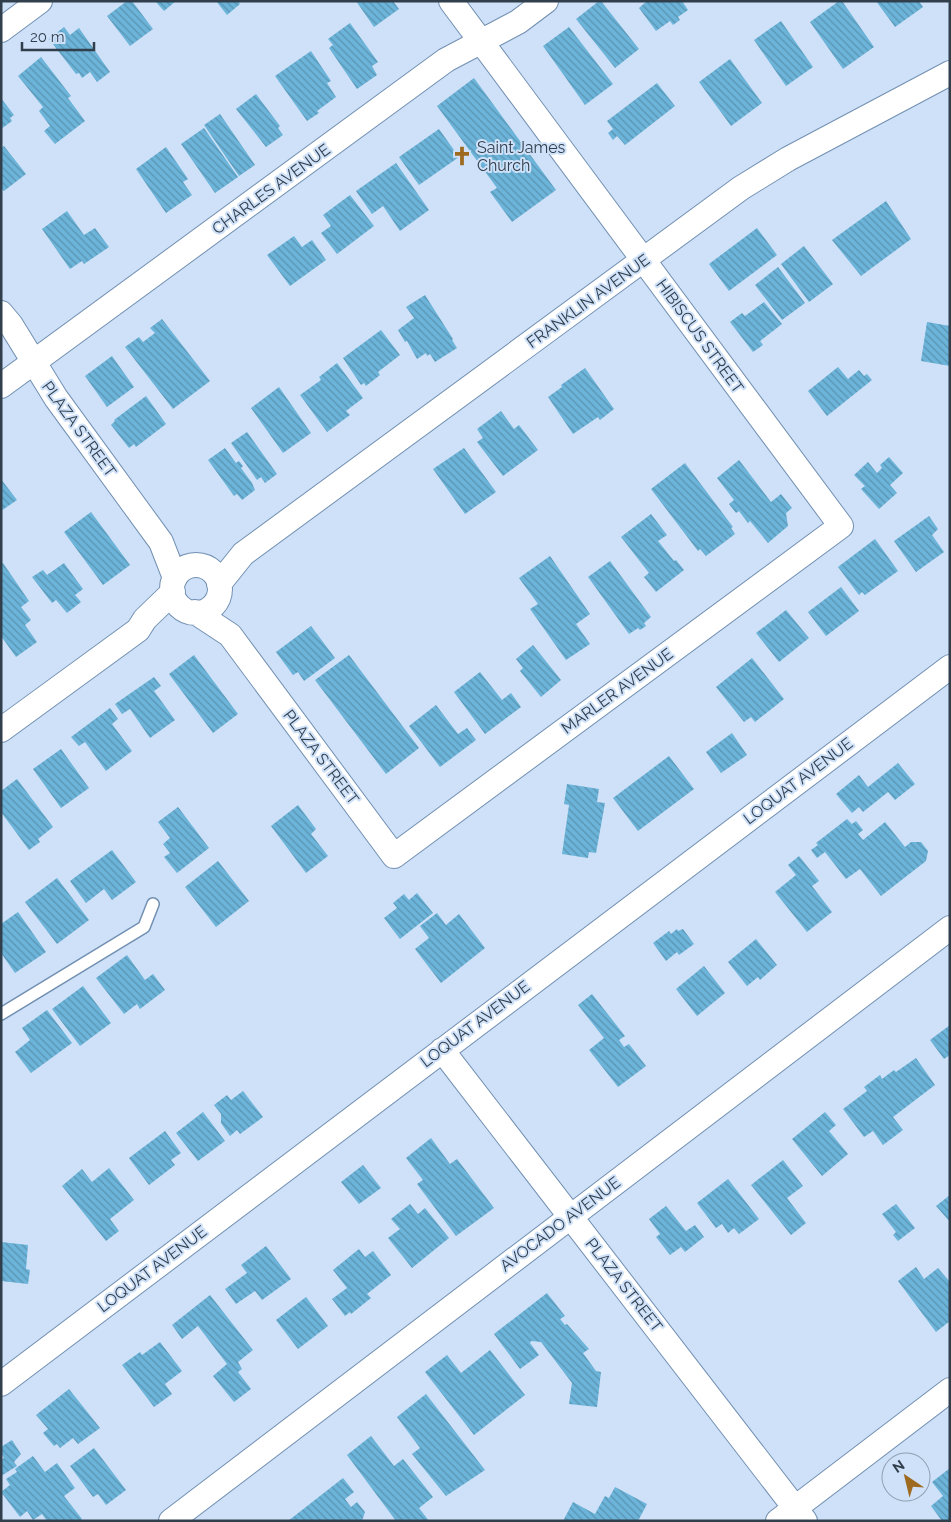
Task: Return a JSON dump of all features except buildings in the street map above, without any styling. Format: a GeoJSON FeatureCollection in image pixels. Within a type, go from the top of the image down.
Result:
{"type":"FeatureCollection","features":[{"type":"Feature","properties":{"kind":"street"},"geometry":{"type":"LineString","coordinates":[[1,30],[40,1]]}},
{"type":"Feature","properties":{"kind":"street","name":"HIBISCUS STREET"},"geometry":{"type":"LineString","coordinates":[[451,1],[840,526]]}},
{"type":"Feature","properties":{"kind":"street","name":"CHARLES AVENUE"},"geometry":{"type":"LineString","coordinates":[[1,386],[446,60],[518,22],[546,1]]}},
{"type":"Feature","properties":{"kind":"street","name":"FRANKLIN AVENUE"},"geometry":{"type":"LineString","coordinates":[[219,589],[243,554],[763,174],[950,73]]}},
{"type":"Feature","properties":{"kind":"street","name":"PLAZA STREET"},"geometry":{"type":"LineString","coordinates":[[1,313],[56,398],[161,542],[182,598],[230,635],[394,856]]}},
{"type":"Feature","properties":{"kind":"street","name":"MARLER AVENUE"},"geometry":{"type":"LineString","coordinates":[[394,856],[840,526]]}},
{"type":"Feature","properties":{"kind":"street","name":"PLAZA STREET"},"geometry":{"type":"LineString","coordinates":[[161,542],[198,565]]}},
{"type":"Feature","properties":{"kind":"street","name":"FRANKLIN AVENUE"},"geometry":{"type":"LineString","coordinates":[[198,565],[243,554]]}},
{"type":"Feature","properties":{"kind":"street"},"geometry":{"type":"LineString","coordinates":[[198,565],[213,572],[219,589],[210,608],[203,611],[182,598],[183,569],[198,565]]}},
{"type":"Feature","properties":{"kind":"street","name":"PLAZA STREET"},"geometry":{"type":"LineString","coordinates":[[219,589],[230,635]]}},
{"type":"Feature","properties":{"kind":"street"},"geometry":{"type":"LineString","coordinates":[[1,730],[138,630],[145,619],[182,598]]}},
{"type":"Feature","properties":{"kind":"street","name":"LOQUAT AVENUE"},"geometry":{"type":"LineString","coordinates":[[1,1384],[950,667]]}},
{"type":"Feature","properties":{"kind":"street","name":"AVOCADO AVENUE"},"geometry":{"type":"LineString","coordinates":[[171,1521],[950,928]]}},
{"type":"Feature","properties":{"kind":"street","name":"PLAZA STREET"},"geometry":{"type":"LineString","coordinates":[[442,1050],[571,1215],[793,1516]]}},
{"type":"Feature","properties":{"kind":"street"},"geometry":{"type":"LineString","coordinates":[[793,1516],[950,1390]]}},
{"type":"Feature","properties":{"kind":"lane"},"geometry":{"type":"LineString","coordinates":[[1,1014],[144,927],[153,904]]}},
{"type":"Feature","properties":{"kind":"place","name":"Saint James Church"},"geometry":{"type":"Point","coordinates":[462,156]}}]}
